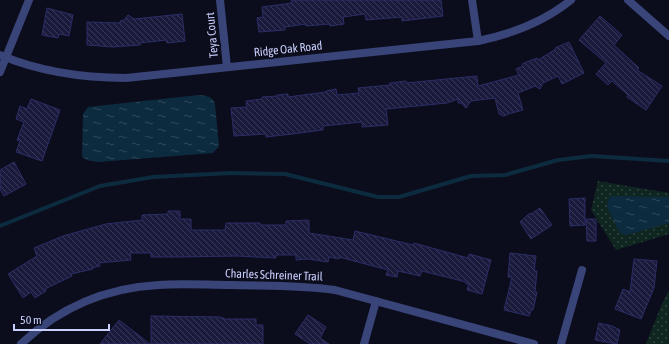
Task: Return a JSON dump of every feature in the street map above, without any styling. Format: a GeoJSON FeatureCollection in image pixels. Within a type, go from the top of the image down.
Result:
{"type":"FeatureCollection","features":[{"type":"Feature","properties":{"kind":"street"},"geometry":{"type":"LineString","coordinates":[[0,72],[3,56],[28,0]]}},
{"type":"Feature","properties":{"kind":"street","name":"Teya Court"},"geometry":{"type":"LineString","coordinates":[[220,0],[227,67]]}},
{"type":"Feature","properties":{"kind":"street"},"geometry":{"type":"LineString","coordinates":[[472,0],[478,41]]}},
{"type":"Feature","properties":{"kind":"street","name":"Ridge Oak Road"},"geometry":{"type":"LineString","coordinates":[[3,56],[38,68],[65,74],[103,78],[126,78],[478,41],[506,35],[523,28],[557,10],[571,0]]}},
{"type":"Feature","properties":{"kind":"street"},"geometry":{"type":"LineString","coordinates":[[628,0],[669,36]]}},
{"type":"Feature","properties":{"kind":"street"},"geometry":{"type":"LineString","coordinates":[[561,344],[582,270]]}},
{"type":"Feature","properties":{"kind":"street","name":"Charles Schreiner Trail"},"geometry":{"type":"LineString","coordinates":[[21,344],[47,322],[72,307],[111,292],[135,287],[158,285],[302,286],[335,290],[534,344]]}},
{"type":"Feature","properties":{"kind":"street"},"geometry":{"type":"LineString","coordinates":[[364,344],[376,301]]}},
{"type":"Feature","properties":{"kind":"green space"},"geometry":{"type":"Polygon","coordinates":[[[598,181],[669,193],[669,234],[616,250],[591,210],[598,181]]]}},
{"type":"Feature","properties":{"kind":"green space"},"geometry":{"type":"Polygon","coordinates":[[[669,290],[669,344],[646,344],[661,306],[669,290]]]}},
{"type":"Feature","properties":{"kind":"water"},"geometry":{"type":"Polygon","coordinates":[[[199,95],[211,98],[215,104],[219,146],[213,153],[98,162],[87,160],[82,156],[83,114],[88,107],[199,95]]]}},
{"type":"Feature","properties":{"kind":"water"},"geometry":{"type":"Polygon","coordinates":[[[612,196],[669,197],[669,223],[626,235],[622,234],[618,230],[607,206],[609,198],[612,196]]]}},
{"type":"Feature","properties":{"kind":"building"},"geometry":{"type":"Polygon","coordinates":[[[441,0],[443,16],[402,21],[402,17],[366,20],[365,14],[343,17],[344,24],[330,26],[330,24],[306,26],[306,24],[285,27],[285,30],[259,32],[257,18],[263,17],[262,7],[292,3],[291,1],[441,0]]]}},
{"type":"Feature","properties":{"kind":"building"},"geometry":{"type":"Polygon","coordinates":[[[47,8],[73,15],[69,36],[59,34],[58,38],[42,35],[47,8]]]}},
{"type":"Feature","properties":{"kind":"building"},"geometry":{"type":"Polygon","coordinates":[[[182,14],[185,41],[167,43],[166,40],[140,43],[140,45],[113,47],[87,45],[87,22],[121,23],[120,21],[124,20],[128,15],[134,19],[182,14]]]}},
{"type":"Feature","properties":{"kind":"building"},"geometry":{"type":"Polygon","coordinates":[[[600,16],[622,35],[614,45],[639,68],[637,70],[662,86],[646,110],[627,97],[628,95],[612,81],[608,85],[596,74],[606,63],[579,40],[600,16]]]}},
{"type":"Feature","properties":{"kind":"building"},"geometry":{"type":"Polygon","coordinates":[[[569,42],[584,73],[562,84],[558,76],[543,83],[540,89],[535,86],[518,93],[523,110],[507,115],[503,116],[499,114],[495,98],[471,101],[466,108],[461,103],[458,103],[458,99],[447,103],[386,109],[388,125],[362,127],[362,122],[323,126],[323,130],[266,137],[266,134],[234,136],[231,108],[247,107],[246,101],[277,95],[288,94],[288,97],[326,92],[336,89],[337,95],[359,93],[358,88],[390,85],[390,83],[406,81],[406,83],[477,76],[478,86],[519,75],[516,69],[523,66],[522,64],[537,58],[538,60],[556,49],[555,48],[569,42]]]}},
{"type":"Feature","properties":{"kind":"building"},"geometry":{"type":"Polygon","coordinates":[[[31,99],[60,110],[42,161],[16,152],[20,141],[17,140],[24,122],[16,119],[20,106],[27,109],[31,99]]]}},
{"type":"Feature","properties":{"kind":"building"},"geometry":{"type":"Polygon","coordinates":[[[14,162],[26,184],[4,196],[0,189],[0,170],[14,162]]]}},
{"type":"Feature","properties":{"kind":"building"},"geometry":{"type":"Polygon","coordinates":[[[585,198],[585,225],[570,226],[569,199],[585,198]]]}},
{"type":"Feature","properties":{"kind":"building"},"geometry":{"type":"Polygon","coordinates":[[[540,208],[552,225],[531,239],[520,222],[530,213],[531,214],[540,208]]]}},
{"type":"Feature","properties":{"kind":"building"},"geometry":{"type":"Polygon","coordinates":[[[168,211],[180,211],[180,219],[191,219],[191,230],[225,230],[226,223],[286,225],[286,221],[309,220],[309,233],[353,240],[355,231],[413,245],[414,243],[468,258],[469,254],[491,260],[482,294],[467,290],[469,284],[466,284],[466,282],[422,271],[420,276],[398,271],[397,277],[386,275],[388,270],[339,257],[339,259],[329,257],[328,262],[308,259],[296,260],[296,255],[276,255],[276,258],[236,256],[151,257],[151,253],[130,253],[131,260],[99,263],[100,266],[92,268],[93,269],[71,274],[72,276],[45,289],[46,291],[35,298],[31,292],[23,298],[8,274],[37,256],[34,248],[63,236],[106,224],[142,220],[142,215],[168,214],[168,211]]]}},
{"type":"Feature","properties":{"kind":"building"},"geometry":{"type":"Polygon","coordinates":[[[586,219],[596,219],[596,241],[587,241],[586,219]]]}},
{"type":"Feature","properties":{"kind":"building"},"geometry":{"type":"Polygon","coordinates":[[[510,253],[536,256],[534,271],[537,271],[535,292],[537,292],[533,310],[532,309],[529,316],[504,310],[512,277],[508,277],[510,253]]]}},
{"type":"Feature","properties":{"kind":"building"},"geometry":{"type":"Polygon","coordinates":[[[634,259],[657,261],[654,288],[641,319],[615,309],[623,289],[630,292],[634,259]]]}},
{"type":"Feature","properties":{"kind":"building"},"geometry":{"type":"Polygon","coordinates":[[[308,315],[326,327],[320,338],[329,344],[310,344],[295,334],[308,315]]]}},
{"type":"Feature","properties":{"kind":"building"},"geometry":{"type":"Polygon","coordinates":[[[151,316],[256,319],[256,325],[263,325],[263,344],[151,344],[151,316]]]}},
{"type":"Feature","properties":{"kind":"building"},"geometry":{"type":"Polygon","coordinates":[[[119,320],[150,344],[100,344],[119,320]]]}},
{"type":"Feature","properties":{"kind":"building"},"geometry":{"type":"Polygon","coordinates":[[[599,323],[612,326],[620,330],[617,344],[595,340],[599,323]]]}},
{"type":"Feature","properties":{"kind":"waterway"},"geometry":{"type":"LineString","coordinates":[[0,226],[100,186],[153,177],[231,173],[285,174],[378,197],[399,197],[471,176],[505,175],[558,160],[592,156],[669,161]]}}]}
